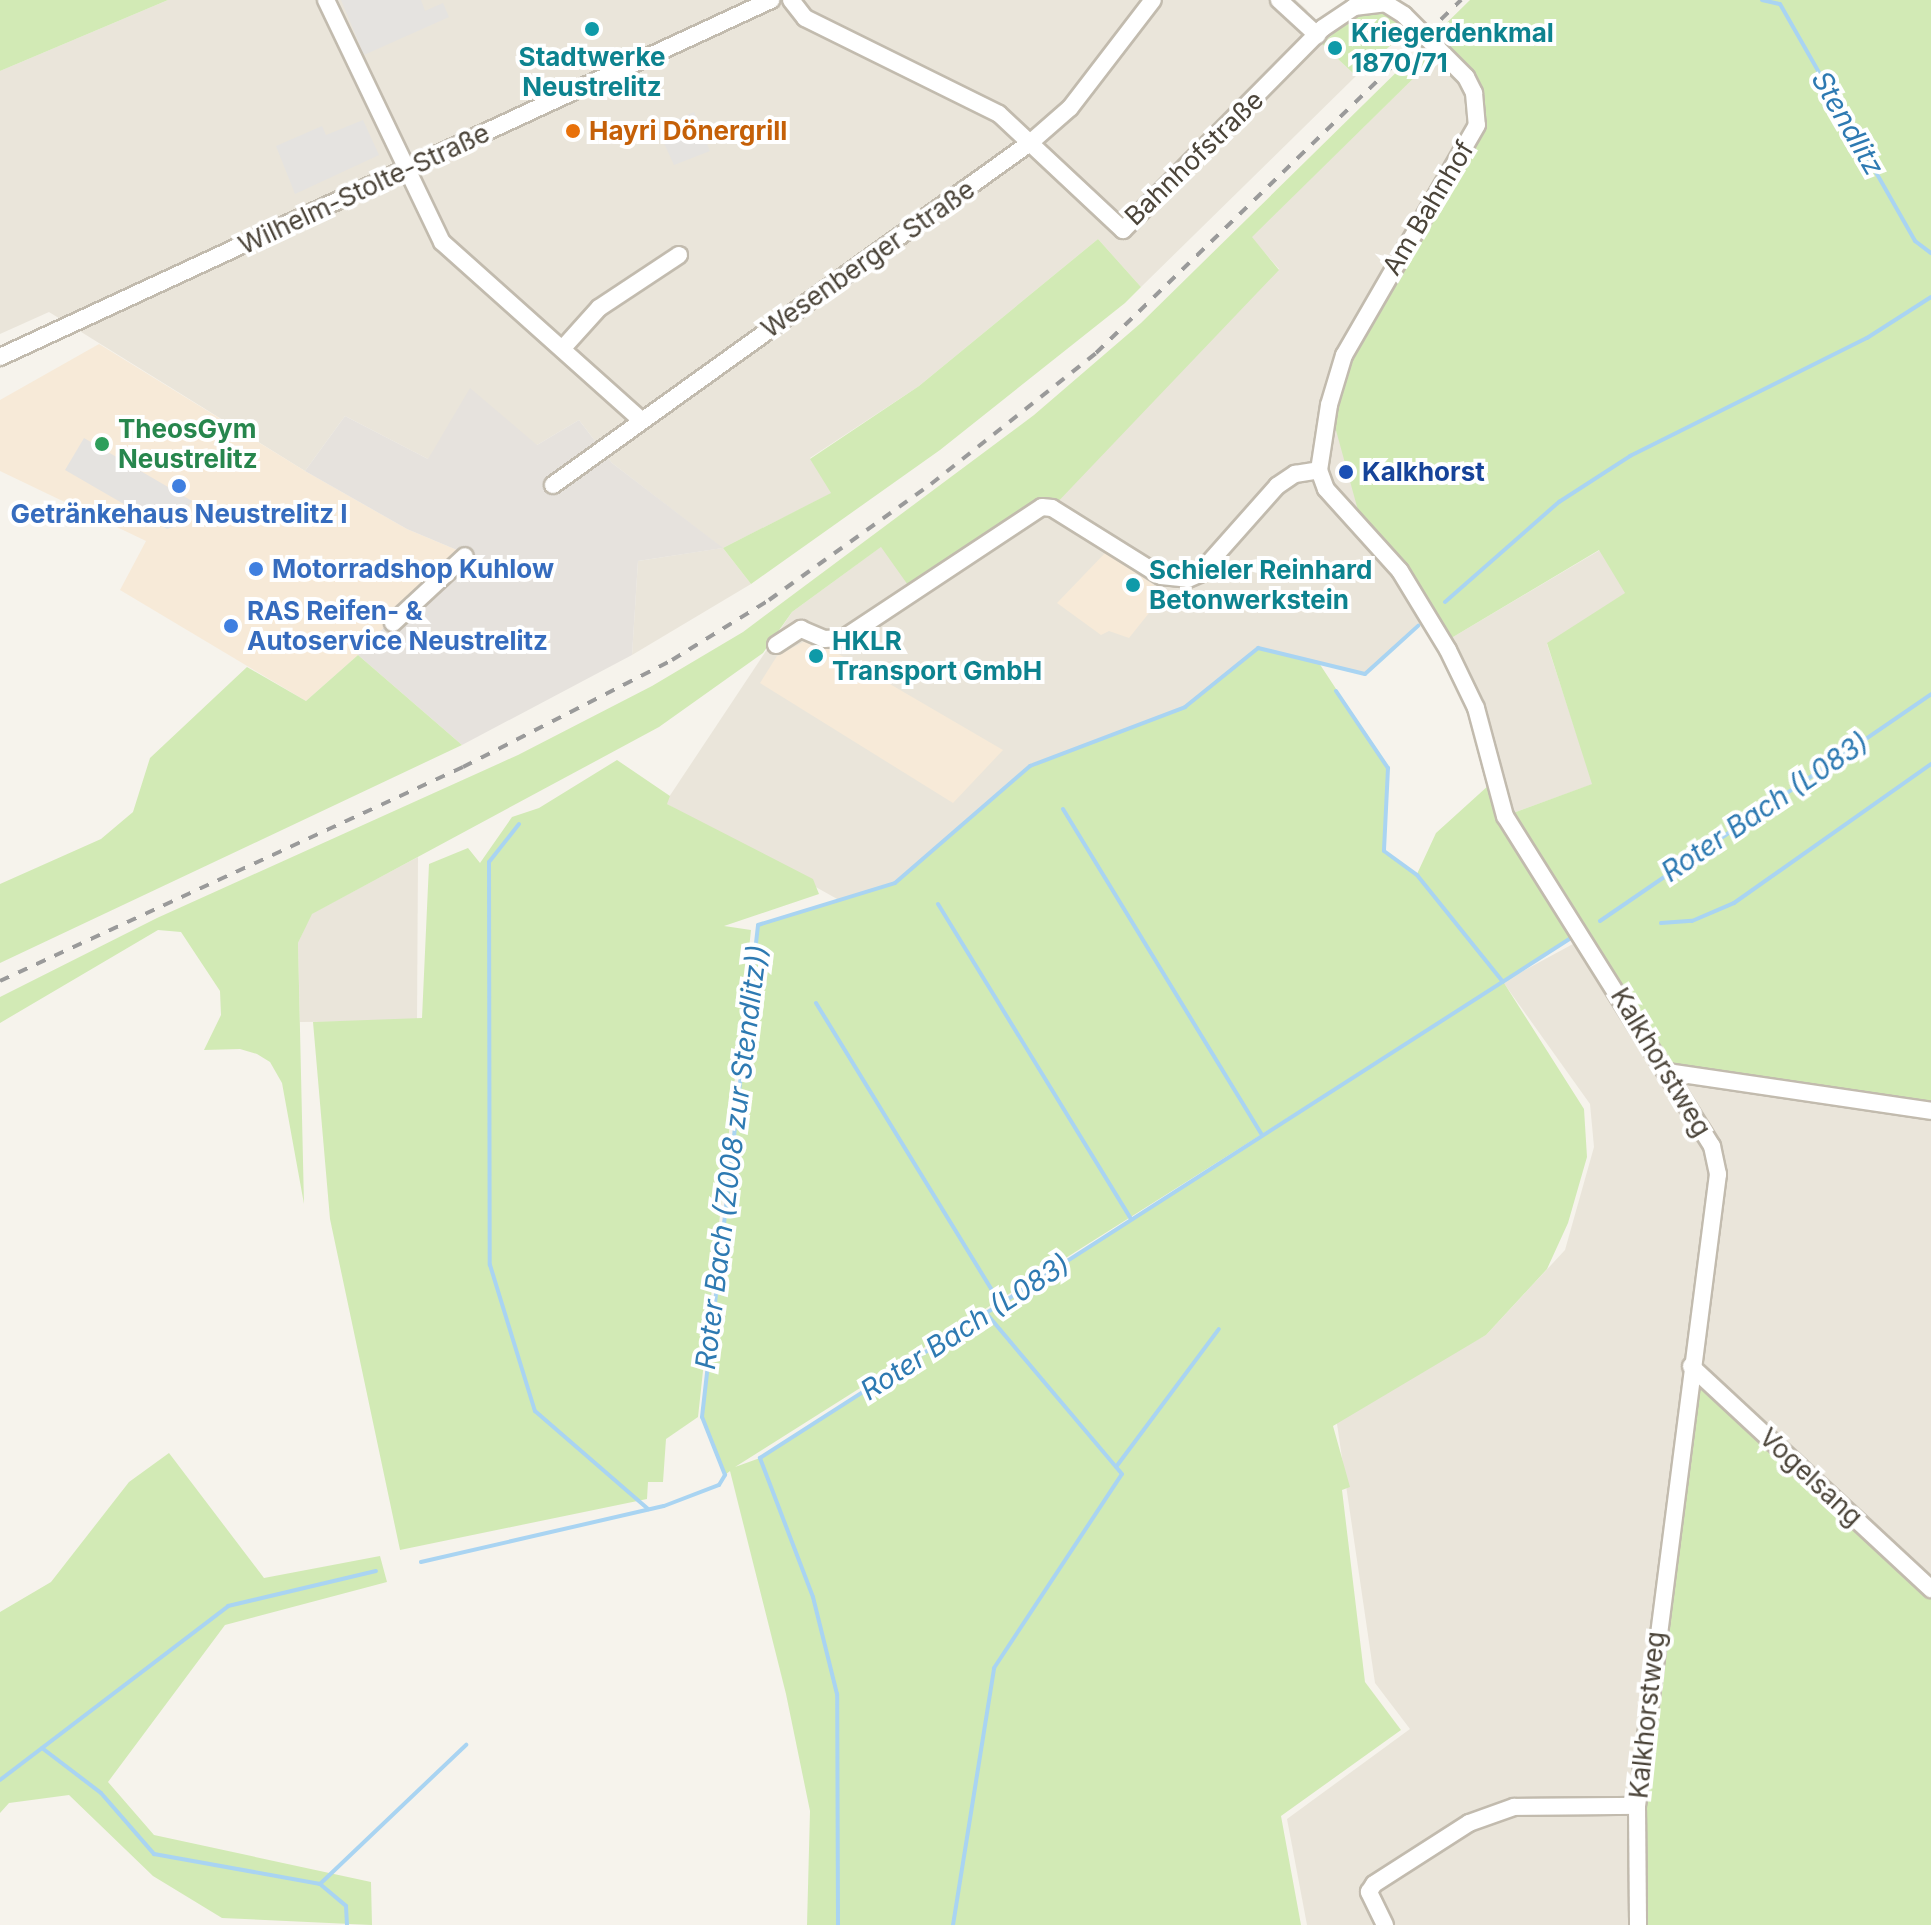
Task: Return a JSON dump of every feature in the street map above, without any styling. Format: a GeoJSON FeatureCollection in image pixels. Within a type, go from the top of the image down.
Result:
{"type":"FeatureCollection","features":[{"type":"Feature","properties":{"kind":"street"},"geometry":{"type":"LineString","coordinates":[[326,0],[442,242],[639,418]]}},
{"type":"Feature","properties":{"kind":"street","name":"Bahnhofstraße"},"geometry":{"type":"LineString","coordinates":[[791,0],[805,18],[999,114],[1123,230],[1317,35]]}},
{"type":"Feature","properties":{"kind":"street","name":"Wesenberger Straße"},"geometry":{"type":"LineString","coordinates":[[553,485],[639,418],[932,217],[1031,142],[1070,108],[1153,0]]}},
{"type":"Feature","properties":{"kind":"street"},"geometry":{"type":"LineString","coordinates":[[1279,0],[1317,35]]}},
{"type":"Feature","properties":{"kind":"street","name":"Wilhelm-Stolte-Straße"},"geometry":{"type":"LineString","coordinates":[[0,357],[764,1]]}},
{"type":"Feature","properties":{"kind":"street","name":"Am Bahnhof"},"geometry":{"type":"LineString","coordinates":[[1317,35],[1354,7],[1385,3],[1426,34],[1466,77],[1478,108],[1477,125],[1344,355],[1329,405],[1319,470]]}},
{"type":"Feature","properties":{"kind":"street"},"geometry":{"type":"LineString","coordinates":[[563,348],[599,308],[679,255]]}},
{"type":"Feature","properties":{"kind":"street"},"geometry":{"type":"LineString","coordinates":[[776,645],[801,629],[824,639],[844,638],[1042,507],[1052,508],[1161,576],[1188,579],[1277,486],[1295,474],[1319,470]]}},
{"type":"Feature","properties":{"kind":"street","name":"Kalkhorstweg"},"geometry":{"type":"LineString","coordinates":[[1319,470],[1326,489],[1400,571],[1448,650],[1476,708],[1505,816],[1712,1146],[1718,1174],[1637,1806],[1638,1925]]}},
{"type":"Feature","properties":{"kind":"street"},"geometry":{"type":"LineString","coordinates":[[393,623],[465,556]]}},
{"type":"Feature","properties":{"kind":"street"},"geometry":{"type":"LineString","coordinates":[[1668,1072],[1931,1111]]}},
{"type":"Feature","properties":{"kind":"street","name":"Vogelsang"},"geometry":{"type":"LineString","coordinates":[[1691,1366],[1931,1589]]}},
{"type":"Feature","properties":{"kind":"street"},"geometry":{"type":"LineString","coordinates":[[1385,1925],[1369,1892],[1374,1884],[1469,1823],[1514,1807],[1637,1806]]}},
{"type":"Feature","properties":{"kind":"shaded area"},"geometry":{"type":"Polygon","coordinates":[[[168,0],[1296,0],[1307,10],[1322,44],[1356,76],[1141,287],[1098,239],[919,386],[810,458],[832,493],[723,548],[751,584],[632,655],[638,561],[722,548],[612,463],[579,420],[537,445],[428,459],[345,416],[305,471],[49,312],[0,334],[0,71],[168,0]]]}},
{"type":"Feature","properties":{"kind":"shaded area"},"geometry":{"type":"Polygon","coordinates":[[[341,0],[421,0],[425,11],[443,3],[449,17],[364,55],[341,0]]]}},
{"type":"Feature","properties":{"kind":"shaded area"},"geometry":{"type":"Polygon","coordinates":[[[1444,55],[1474,93],[1427,618],[1365,674],[1258,649],[1185,707],[1030,766],[895,883],[839,900],[665,803],[792,612],[968,483],[1279,269],[1251,237],[1424,68],[1444,55]]]}},
{"type":"Feature","properties":{"kind":"shaded area"},"geometry":{"type":"Polygon","coordinates":[[[694,112],[710,151],[674,165],[657,128],[694,112]]]}},
{"type":"Feature","properties":{"kind":"shaded area"},"geometry":{"type":"Polygon","coordinates":[[[363,120],[379,155],[295,194],[276,146],[322,126],[326,135],[363,120]]]}},
{"type":"Feature","properties":{"kind":"shaded area"},"geometry":{"type":"Polygon","coordinates":[[[99,344],[305,471],[407,529],[457,550],[358,655],[306,701],[120,590],[146,541],[0,471],[0,400],[99,344]]]}},
{"type":"Feature","properties":{"kind":"shaded area"},"geometry":{"type":"Polygon","coordinates":[[[470,388],[537,445],[579,420],[612,463],[723,548],[638,561],[632,655],[462,745],[358,655],[457,550],[407,529],[305,471],[345,416],[428,459],[470,388]]]}},
{"type":"Feature","properties":{"kind":"shaded area"},"geometry":{"type":"Polygon","coordinates":[[[84,438],[192,501],[177,526],[167,529],[65,470],[84,438]]]}},
{"type":"Feature","properties":{"kind":"shaded area"},"geometry":{"type":"Polygon","coordinates":[[[1600,550],[1626,593],[1547,644],[1593,784],[1505,816],[1476,708],[1443,643],[1600,550]]]}},
{"type":"Feature","properties":{"kind":"shaded area"},"geometry":{"type":"Polygon","coordinates":[[[1106,552],[1165,593],[1129,638],[1109,631],[1101,635],[1057,603],[1106,552]]]}},
{"type":"Feature","properties":{"kind":"shaded area"},"geometry":{"type":"Polygon","coordinates":[[[811,638],[1003,750],[953,803],[760,683],[777,656],[811,638]]]}},
{"type":"Feature","properties":{"kind":"shaded area"},"geometry":{"type":"Polygon","coordinates":[[[418,857],[417,1021],[300,1022],[298,943],[311,914],[418,857]]]}},
{"type":"Feature","properties":{"kind":"shaded area"},"geometry":{"type":"Polygon","coordinates":[[[1584,938],[1931,1111],[1931,1589],[1638,1925],[1307,1925],[1287,1819],[1410,1729],[1375,1683],[1336,1417],[1486,1335],[1565,1250],[1594,1147],[1590,1104],[1503,982],[1584,938]]]}},
{"type":"Feature","properties":{"kind":"green space"},"geometry":{"type":"Polygon","coordinates":[[[0,0],[168,0],[0,71],[0,0]]]}},
{"type":"Feature","properties":{"kind":"green space"},"geometry":{"type":"Polygon","coordinates":[[[1470,0],[1931,0],[1931,1111],[1668,1072],[1505,816],[1592,784],[1547,643],[1625,593],[1599,550],[1443,643],[1364,532],[1329,405],[1335,380],[1478,108],[1444,55],[1424,68],[1252,237],[1279,270],[1052,508],[915,595],[881,547],[792,612],[763,653],[659,727],[312,914],[298,943],[304,1204],[282,1083],[270,1062],[257,1054],[240,1049],[204,1050],[221,1015],[220,991],[181,932],[158,930],[0,1023],[0,997],[157,918],[518,755],[652,686],[743,632],[1034,415],[1141,323],[1470,0]]]}},
{"type":"Feature","properties":{"kind":"green space"},"geometry":{"type":"Polygon","coordinates":[[[1376,9],[1399,21],[1399,38],[1356,76],[1322,44],[1355,14],[1376,9]]]}},
{"type":"Feature","properties":{"kind":"green space"},"geometry":{"type":"Polygon","coordinates":[[[1098,239],[1141,287],[1125,303],[940,450],[751,584],[723,548],[831,493],[810,459],[919,386],[1098,239]]]}},
{"type":"Feature","properties":{"kind":"green space"},"geometry":{"type":"Polygon","coordinates":[[[1258,648],[1319,663],[1388,768],[1384,851],[1417,874],[1436,833],[1489,785],[1501,828],[1574,936],[1504,983],[1584,1109],[1587,1157],[1568,1223],[1547,1269],[1486,1335],[1333,1426],[1350,1487],[1342,1490],[1365,1682],[1401,1730],[1281,1816],[1301,1925],[807,1925],[810,1811],[786,1694],[730,1471],[725,1475],[702,1417],[758,925],[895,883],[1030,766],[1185,707],[1258,648]],[[1301,1111],[735,1467],[760,1458],[1301,1111]]]}},
{"type":"Feature","properties":{"kind":"green space"},"geometry":{"type":"Polygon","coordinates":[[[358,655],[462,745],[0,963],[0,884],[101,839],[133,812],[150,758],[247,667],[306,701],[358,655]]]}},
{"type":"Feature","properties":{"kind":"green space"},"geometry":{"type":"Polygon","coordinates":[[[617,760],[670,796],[667,804],[813,879],[819,894],[724,926],[751,930],[698,1417],[666,1439],[663,1482],[648,1482],[647,1499],[400,1550],[330,1219],[313,1022],[422,1018],[429,864],[468,848],[480,863],[512,817],[539,808],[617,760]]]}},
{"type":"Feature","properties":{"kind":"green space"},"geometry":{"type":"Polygon","coordinates":[[[1691,1366],[1931,1589],[1931,1925],[1638,1925],[1637,1806],[1691,1366]]]}},
{"type":"Feature","properties":{"kind":"green space"},"geometry":{"type":"Polygon","coordinates":[[[169,1453],[264,1578],[380,1556],[387,1582],[225,1625],[108,1782],[154,1835],[371,1882],[372,1925],[222,1918],[153,1876],[69,1795],[9,1803],[0,1813],[0,1612],[51,1582],[129,1482],[169,1453]]]}},
{"type":"Feature","properties":{"kind":"waterway","name":"Stendlitz"},"geometry":{"type":"LineString","coordinates":[[1762,0],[1780,4],[1915,241],[1931,253]]}},
{"type":"Feature","properties":{"kind":"waterway"},"geometry":{"type":"LineString","coordinates":[[1445,602],[1559,502],[1630,456],[1867,338],[1931,297]]}},
{"type":"Feature","properties":{"kind":"waterway","name":"Roter Bach (Z008 zur Stendlitz))"},"geometry":{"type":"LineString","coordinates":[[421,1562],[664,1506],[719,1485],[725,1475],[702,1417],[758,925],[895,883],[1030,766],[1185,707],[1258,648],[1365,674],[1418,626]]}},
{"type":"Feature","properties":{"kind":"waterway"},"geometry":{"type":"LineString","coordinates":[[1336,691],[1388,768],[1384,851],[1417,875],[1503,982]]}},
{"type":"Feature","properties":{"kind":"waterway","name":"Roter Bach (L083)"},"geometry":{"type":"LineString","coordinates":[[1600,921],[1931,694]]}},
{"type":"Feature","properties":{"kind":"waterway"},"geometry":{"type":"LineString","coordinates":[[1661,923],[1692,921],[1734,903],[1931,764]]}},
{"type":"Feature","properties":{"kind":"waterway"},"geometry":{"type":"LineString","coordinates":[[1063,809],[1262,1135]]}},
{"type":"Feature","properties":{"kind":"waterway"},"geometry":{"type":"LineString","coordinates":[[519,824],[489,862],[490,1265],[535,1411],[648,1509]]}},
{"type":"Feature","properties":{"kind":"waterway"},"geometry":{"type":"LineString","coordinates":[[938,904],[1131,1219]]}},
{"type":"Feature","properties":{"kind":"waterway","name":"Roter Bach (L083)"},"geometry":{"type":"LineString","coordinates":[[838,1925],[837,1694],[813,1597],[760,1458],[1574,936]]}},
{"type":"Feature","properties":{"kind":"waterway"},"geometry":{"type":"LineString","coordinates":[[816,1003],[1000,1303]]}},
{"type":"Feature","properties":{"kind":"waterway"},"geometry":{"type":"LineString","coordinates":[[953,1925],[994,1668],[1122,1474],[985,1312]]}},
{"type":"Feature","properties":{"kind":"waterway"},"geometry":{"type":"LineString","coordinates":[[1116,1467],[1219,1329]]}},
{"type":"Feature","properties":{"kind":"waterway"},"geometry":{"type":"LineString","coordinates":[[0,1780],[228,1606],[376,1571]]}},
{"type":"Feature","properties":{"kind":"waterway"},"geometry":{"type":"LineString","coordinates":[[42,1748],[101,1793],[154,1854],[320,1884],[466,1745]]}},
{"type":"Feature","properties":{"kind":"waterway"},"geometry":{"type":"LineString","coordinates":[[320,1884],[346,1906],[347,1925]]}},
{"type":"Feature","properties":{"kind":"railway"},"geometry":{"type":"LineString","coordinates":[[0,981],[463,767],[672,660],[769,600],[931,484],[1096,353],[1461,0]]}},
{"type":"Feature","properties":{"kind":"place","name":"Stadtwerke Neustrelitz"},"geometry":{"type":"Point","coordinates":[592,29]}},
{"type":"Feature","properties":{"kind":"place","name":"Kriegerdenkmal 1870/71"},"geometry":{"type":"Point","coordinates":[1335,48]}},
{"type":"Feature","properties":{"kind":"place","name":"Hayri Dönergrill"},"geometry":{"type":"Point","coordinates":[573,131]}},
{"type":"Feature","properties":{"kind":"place","name":"TheosGym Neustrelitz"},"geometry":{"type":"Point","coordinates":[102,444]}},
{"type":"Feature","properties":{"kind":"place","name":"Kalkhorst"},"geometry":{"type":"Point","coordinates":[1346,472]}},
{"type":"Feature","properties":{"kind":"place","name":"Getränkehaus Neustrelitz I"},"geometry":{"type":"Point","coordinates":[179,486]}},
{"type":"Feature","properties":{"kind":"place","name":"Motorradshop Kuhlow"},"geometry":{"type":"Point","coordinates":[256,569]}},
{"type":"Feature","properties":{"kind":"place","name":"Schieler Reinhard Betonwerkstein"},"geometry":{"type":"Point","coordinates":[1133,585]}},
{"type":"Feature","properties":{"kind":"place","name":"RAS Reifen- & Autoservice Neustrelitz"},"geometry":{"type":"Point","coordinates":[231,626]}},
{"type":"Feature","properties":{"kind":"place","name":"HKLR Transport GmbH"},"geometry":{"type":"Point","coordinates":[816,656]}}]}
